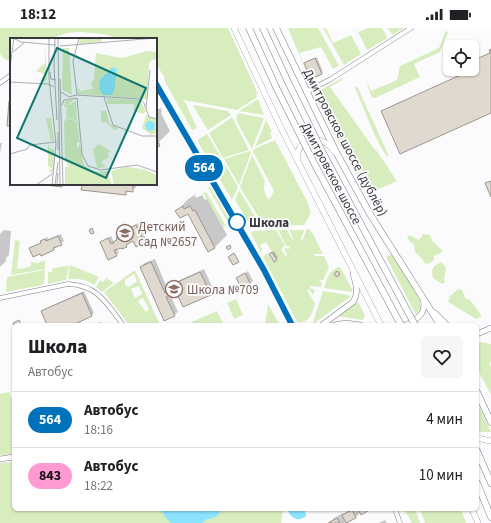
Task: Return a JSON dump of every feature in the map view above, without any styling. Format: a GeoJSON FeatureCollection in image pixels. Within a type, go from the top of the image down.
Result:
{"type":"FeatureCollection","features":[{"type":"Feature","properties":{"kind":"highway","name":"Дмитровское шоссе"},"geometry":{"type":"LineString","coordinates":[[249,28],[276,88],[314,163],[400,323]]}},
{"type":"Feature","properties":{"kind":"highway","name":"Дмитровское шоссе"},"geometry":{"type":"LineString","coordinates":[[263,28],[325,157],[414,323]]}},
{"type":"Feature","properties":{"kind":"highway","name":"Дмитровское шоссе (дублёр)"},"geometry":{"type":"LineString","coordinates":[[276,28],[336,152],[370,214],[439,323]]}},
{"type":"Feature","properties":{"kind":"highway"},"geometry":{"type":"LineString","coordinates":[[479,396],[491,422]]}},
{"type":"Feature","properties":{"kind":"highway"},"geometry":{"type":"LineString","coordinates":[[479,456],[491,483]]}},
{"type":"Feature","properties":{"kind":"highway"},"geometry":{"type":"LineString","coordinates":[[479,488],[491,517]]}},
{"type":"Feature","properties":{"kind":"main road"},"geometry":{"type":"LineString","coordinates":[[233,28],[380,323]]}},
{"type":"Feature","properties":{"kind":"main road"},"geometry":{"type":"LineString","coordinates":[[302,169],[298,152],[300,146],[306,142],[314,140],[323,142],[336,152]]}},
{"type":"Feature","properties":{"kind":"main road"},"geometry":{"type":"LineString","coordinates":[[479,403],[484,405]]}},
{"type":"Feature","properties":{"kind":"main road"},"geometry":{"type":"LineString","coordinates":[[479,438],[491,441]]}},
{"type":"Feature","properties":{"kind":"main road"},"geometry":{"type":"LineString","coordinates":[[473,511],[478,523]]}},
{"type":"Feature","properties":{"kind":"street"},"geometry":{"type":"LineString","coordinates":[[306,92],[331,79],[411,28]]}},
{"type":"Feature","properties":{"kind":"street"},"geometry":{"type":"LineString","coordinates":[[0,83],[10,76]]}},
{"type":"Feature","properties":{"kind":"street"},"geometry":{"type":"LineString","coordinates":[[157,86],[264,270],[291,323]]}},
{"type":"Feature","properties":{"kind":"street"},"geometry":{"type":"LineString","coordinates":[[325,323],[353,302],[356,298],[357,289],[352,267]]}},
{"type":"Feature","properties":{"kind":"street"},"geometry":{"type":"LineString","coordinates":[[0,298],[68,284],[85,286],[98,294],[121,323]]}},
{"type":"Feature","properties":{"kind":"street"},"geometry":{"type":"LineString","coordinates":[[410,323],[417,320],[423,313],[424,302],[421,293]]}},
{"type":"Feature","properties":{"kind":"street"},"geometry":{"type":"LineString","coordinates":[[431,309],[445,323]]}},
{"type":"Feature","properties":{"kind":"street"},"geometry":{"type":"LineString","coordinates":[[479,333],[491,328]]}},
{"type":"Feature","properties":{"kind":"street"},"geometry":{"type":"LineString","coordinates":[[0,459],[12,457]]}},
{"type":"Feature","properties":{"kind":"street"},"geometry":{"type":"LineString","coordinates":[[396,511],[400,523]]}},
{"type":"Feature","properties":{"kind":"green space"},"geometry":{"type":"Polygon","coordinates":[[[0,28],[228,28],[258,94],[256,94],[257,97],[237,110],[184,100],[197,128],[192,130],[157,66],[157,38],[117,38],[103,34],[80,32],[67,33],[52,38],[10,38],[10,61],[5,59],[0,54],[0,28]]]}},
{"type":"Feature","properties":{"kind":"green space"},"geometry":{"type":"Polygon","coordinates":[[[288,28],[318,28],[339,66],[333,69],[321,47],[299,53],[308,72],[307,73],[288,28]]]}},
{"type":"Feature","properties":{"kind":"green space"},"geometry":{"type":"Polygon","coordinates":[[[323,28],[326,28],[333,43],[351,35],[361,54],[344,65],[323,28]]]}},
{"type":"Feature","properties":{"kind":"green space"},"geometry":{"type":"Polygon","coordinates":[[[368,28],[382,28],[387,37],[367,50],[358,32],[368,28]]]}},
{"type":"Feature","properties":{"kind":"green space"},"geometry":{"type":"Polygon","coordinates":[[[387,28],[404,28],[393,35],[387,28]]]}},
{"type":"Feature","properties":{"kind":"green space"},"geometry":{"type":"Polygon","coordinates":[[[447,31],[448,33],[445,40],[443,40],[440,52],[414,64],[420,77],[375,98],[372,98],[367,85],[368,84],[371,91],[397,80],[400,66],[439,48],[445,32],[447,31]]]}},
{"type":"Feature","properties":{"kind":"green space"},"geometry":{"type":"Polygon","coordinates":[[[342,78],[342,80],[330,87],[397,181],[374,191],[368,183],[364,185],[339,144],[314,95],[342,78]]]}},
{"type":"Feature","properties":{"kind":"green space"},"geometry":{"type":"Polygon","coordinates":[[[357,86],[388,154],[388,157],[370,125],[355,88],[357,86]]]}},
{"type":"Feature","properties":{"kind":"green space"},"geometry":{"type":"Polygon","coordinates":[[[258,99],[264,115],[239,111],[258,99]]]}},
{"type":"Feature","properties":{"kind":"green space"},"geometry":{"type":"Polygon","coordinates":[[[193,106],[228,111],[231,115],[208,130],[193,106]]]}},
{"type":"Feature","properties":{"kind":"green space"},"geometry":{"type":"Polygon","coordinates":[[[238,113],[264,118],[252,149],[236,120],[238,113]]]}},
{"type":"Feature","properties":{"kind":"green space"},"geometry":{"type":"Polygon","coordinates":[[[232,117],[249,150],[223,158],[209,133],[232,117]]]}},
{"type":"Feature","properties":{"kind":"green space"},"geometry":{"type":"Polygon","coordinates":[[[266,120],[272,132],[270,133],[272,138],[255,147],[266,120]]]}},
{"type":"Feature","properties":{"kind":"green space"},"geometry":{"type":"Polygon","coordinates":[[[207,134],[222,159],[211,165],[197,140],[207,134]]]}},
{"type":"Feature","properties":{"kind":"green space"},"geometry":{"type":"Polygon","coordinates":[[[275,140],[307,201],[311,213],[304,225],[264,226],[240,187],[252,155],[265,181],[264,191],[269,200],[274,191],[253,152],[254,149],[275,140]]]}},
{"type":"Feature","properties":{"kind":"green space"},"geometry":{"type":"Polygon","coordinates":[[[250,151],[251,153],[239,185],[224,159],[250,151]]]}},
{"type":"Feature","properties":{"kind":"green space"},"geometry":{"type":"Polygon","coordinates":[[[223,161],[238,187],[232,200],[212,166],[223,161]]]}},
{"type":"Feature","properties":{"kind":"green space"},"geometry":{"type":"Polygon","coordinates":[[[207,186],[211,188],[231,222],[229,224],[207,186]]]}},
{"type":"Feature","properties":{"kind":"green space"},"geometry":{"type":"Polygon","coordinates":[[[239,190],[260,226],[252,227],[250,225],[235,200],[239,190]]]}},
{"type":"Feature","properties":{"kind":"green space"},"geometry":{"type":"Polygon","coordinates":[[[205,192],[226,226],[223,227],[203,193],[205,192]]]}},
{"type":"Feature","properties":{"kind":"green space"},"geometry":{"type":"Polygon","coordinates":[[[307,229],[309,229],[313,234],[323,254],[314,254],[315,256],[324,256],[329,267],[324,279],[319,281],[322,283],[321,287],[310,286],[310,288],[315,290],[313,295],[309,289],[307,290],[315,304],[310,317],[305,321],[297,322],[263,257],[267,253],[273,262],[277,260],[266,242],[260,245],[262,249],[261,253],[251,233],[253,231],[276,230],[285,246],[281,249],[286,257],[287,255],[284,249],[289,249],[290,247],[286,246],[278,230],[287,230],[293,240],[289,230],[303,230],[302,241],[307,229]]]}},
{"type":"Feature","properties":{"kind":"green space"},"geometry":{"type":"Polygon","coordinates":[[[423,234],[430,235],[433,242],[442,250],[441,253],[434,256],[434,260],[428,264],[424,263],[415,252],[414,245],[407,238],[409,235],[419,240],[423,234]]]}},
{"type":"Feature","properties":{"kind":"green space"},"geometry":{"type":"Polygon","coordinates":[[[15,240],[20,241],[17,268],[21,269],[31,266],[31,262],[37,263],[45,260],[45,269],[11,275],[15,240]]]}},
{"type":"Feature","properties":{"kind":"green space"},"geometry":{"type":"Polygon","coordinates":[[[392,254],[420,300],[420,308],[416,315],[386,257],[392,254]]]}},
{"type":"Feature","properties":{"kind":"green space"},"geometry":{"type":"Polygon","coordinates":[[[442,262],[446,268],[444,278],[445,282],[442,284],[433,278],[432,272],[434,266],[442,262]]]}},
{"type":"Feature","properties":{"kind":"green space"},"geometry":{"type":"Polygon","coordinates":[[[70,265],[99,277],[94,285],[81,279],[68,279],[70,265]]]}},
{"type":"Feature","properties":{"kind":"green space"},"geometry":{"type":"Polygon","coordinates":[[[69,266],[66,280],[48,284],[48,272],[52,272],[53,268],[69,266]]]}},
{"type":"Feature","properties":{"kind":"green space"},"geometry":{"type":"Polygon","coordinates":[[[338,267],[341,268],[352,289],[352,292],[324,288],[328,276],[338,267]]]}},
{"type":"Feature","properties":{"kind":"green space"},"geometry":{"type":"Polygon","coordinates":[[[45,270],[44,283],[42,285],[6,292],[7,277],[45,270]]]}},
{"type":"Feature","properties":{"kind":"green space"},"geometry":{"type":"Polygon","coordinates":[[[135,270],[159,323],[127,323],[104,292],[135,270]],[[134,274],[125,280],[125,285],[129,287],[137,281],[134,274]],[[139,286],[131,289],[135,298],[142,294],[139,286]],[[143,298],[138,301],[146,312],[149,309],[143,298]]]}},
{"type":"Feature","properties":{"kind":"green space"},"geometry":{"type":"Polygon","coordinates":[[[106,278],[114,283],[102,292],[96,287],[100,280],[103,282],[106,278]]]}},
{"type":"Feature","properties":{"kind":"green space"},"geometry":{"type":"Polygon","coordinates":[[[458,289],[462,290],[465,298],[471,301],[482,316],[476,319],[448,302],[450,296],[458,289]]]}},
{"type":"Feature","properties":{"kind":"green space"},"geometry":{"type":"Polygon","coordinates":[[[323,291],[349,295],[350,297],[313,323],[323,291]]]}},
{"type":"Feature","properties":{"kind":"green space"},"geometry":{"type":"Polygon","coordinates":[[[236,299],[243,315],[234,319],[227,303],[236,299]]]}},
{"type":"Feature","properties":{"kind":"green space"},"geometry":{"type":"Polygon","coordinates":[[[358,302],[365,315],[363,320],[337,316],[358,302]]]}},
{"type":"Feature","properties":{"kind":"green space"},"geometry":{"type":"Polygon","coordinates":[[[268,304],[279,323],[265,323],[268,304]]]}},
{"type":"Feature","properties":{"kind":"green space"},"geometry":{"type":"Polygon","coordinates":[[[217,311],[223,323],[190,323],[217,311]]]}},
{"type":"Feature","properties":{"kind":"green space"},"geometry":{"type":"Polygon","coordinates":[[[479,343],[491,344],[491,361],[489,365],[491,366],[491,395],[479,372],[479,343]]]}},
{"type":"Feature","properties":{"kind":"green space"},"geometry":{"type":"Polygon","coordinates":[[[9,392],[12,399],[12,454],[0,455],[0,394],[9,392]]]}},
{"type":"Feature","properties":{"kind":"green space"},"geometry":{"type":"Polygon","coordinates":[[[479,407],[491,432],[479,432],[479,407]]]}},
{"type":"Feature","properties":{"kind":"green space"},"geometry":{"type":"Polygon","coordinates":[[[12,462],[12,511],[283,511],[281,523],[0,523],[0,463],[12,462]]]}},
{"type":"Feature","properties":{"kind":"green space"},"geometry":{"type":"Polygon","coordinates":[[[405,511],[416,511],[420,523],[412,523],[405,511]]]}},
{"type":"Feature","properties":{"kind":"green space"},"geometry":{"type":"Polygon","coordinates":[[[421,511],[462,511],[466,523],[425,523],[421,511]]]}},
{"type":"Feature","properties":{"kind":"water"},"geometry":{"type":"Polygon","coordinates":[[[162,511],[220,511],[216,517],[207,519],[202,523],[171,523],[162,511]]]}},
{"type":"Feature","properties":{"kind":"water"},"geometry":{"type":"Polygon","coordinates":[[[288,511],[305,511],[306,516],[298,519],[291,515],[288,511]]]}},
{"type":"Feature","properties":{"kind":"building"},"geometry":{"type":"Polygon","coordinates":[[[491,49],[491,113],[400,154],[381,111],[458,76],[479,76],[479,58],[490,53],[489,50],[491,49]]]}},
{"type":"Feature","properties":{"kind":"building"},"geometry":{"type":"Polygon","coordinates":[[[315,58],[322,74],[311,79],[304,63],[315,58]]]}},
{"type":"Feature","properties":{"kind":"building"},"geometry":{"type":"Polygon","coordinates":[[[9,101],[10,101],[10,126],[7,126],[9,101]]]}},
{"type":"Feature","properties":{"kind":"building"},"geometry":{"type":"Polygon","coordinates":[[[157,140],[160,146],[157,147],[157,140]]]}},
{"type":"Feature","properties":{"kind":"building"},"geometry":{"type":"Polygon","coordinates":[[[491,181],[491,197],[485,183],[491,181]]]}},
{"type":"Feature","properties":{"kind":"building"},"geometry":{"type":"Polygon","coordinates":[[[45,185],[62,185],[62,187],[45,185]]]}},
{"type":"Feature","properties":{"kind":"building"},"geometry":{"type":"Polygon","coordinates":[[[82,185],[133,185],[133,192],[126,191],[126,195],[81,190],[82,185]]]}},
{"type":"Feature","properties":{"kind":"building"},"geometry":{"type":"Polygon","coordinates":[[[183,206],[184,209],[190,206],[193,211],[195,210],[215,248],[208,252],[188,214],[180,218],[175,211],[183,206]]]}},
{"type":"Feature","properties":{"kind":"building"},"geometry":{"type":"Polygon","coordinates":[[[136,225],[144,243],[136,247],[133,241],[126,245],[127,247],[114,250],[117,256],[108,260],[100,242],[108,238],[111,244],[114,243],[113,242],[117,240],[116,238],[122,235],[123,237],[130,235],[127,229],[136,225]]]}},
{"type":"Feature","properties":{"kind":"building"},"geometry":{"type":"Polygon","coordinates":[[[92,228],[94,233],[91,234],[89,230],[92,228]]]}},
{"type":"Feature","properties":{"kind":"building"},"geometry":{"type":"Polygon","coordinates":[[[58,236],[62,245],[53,248],[54,250],[41,256],[40,254],[33,257],[29,248],[41,243],[40,241],[45,239],[46,241],[58,236]]]}},
{"type":"Feature","properties":{"kind":"building"},"geometry":{"type":"Polygon","coordinates":[[[230,245],[231,248],[228,250],[226,247],[230,245]]]}},
{"type":"Feature","properties":{"kind":"building"},"geometry":{"type":"Polygon","coordinates":[[[272,252],[277,260],[274,262],[269,254],[272,252]]]}},
{"type":"Feature","properties":{"kind":"building"},"geometry":{"type":"Polygon","coordinates":[[[234,253],[239,262],[233,265],[228,257],[234,253]]]}},
{"type":"Feature","properties":{"kind":"building","name":"Школа №709"},"geometry":{"type":"Polygon","coordinates":[[[151,262],[165,293],[175,289],[173,284],[200,272],[211,295],[183,307],[176,292],[166,297],[175,316],[164,321],[140,267],[151,262]]]}},
{"type":"Feature","properties":{"kind":"building"},"geometry":{"type":"Polygon","coordinates":[[[337,271],[340,274],[337,277],[334,274],[337,271]]]}},
{"type":"Feature","properties":{"kind":"building"},"geometry":{"type":"Polygon","coordinates":[[[245,273],[251,285],[242,289],[236,278],[245,273]]]}},
{"type":"Feature","properties":{"kind":"building"},"geometry":{"type":"Polygon","coordinates":[[[82,293],[92,316],[77,323],[46,323],[41,311],[82,293]]]}},
{"type":"Feature","properties":{"kind":"building"},"geometry":{"type":"Polygon","coordinates":[[[19,320],[20,323],[13,323],[19,320]]]}},
{"type":"Feature","properties":{"kind":"building"},"geometry":{"type":"Polygon","coordinates":[[[352,511],[356,518],[346,523],[342,515],[352,511]]]}},
{"type":"Feature","properties":{"kind":"building"},"geometry":{"type":"Polygon","coordinates":[[[359,511],[368,511],[361,515],[359,511]]]}},
{"type":"Feature","properties":{"kind":"building"},"geometry":{"type":"Polygon","coordinates":[[[337,518],[340,523],[328,523],[337,518]]]}},
{"type":"Feature","properties":{"kind":"bus line","name":"564"},"geometry":{"type":"LineString","coordinates":[[157,85],[242,230],[291,323]]}},
{"type":"Feature","properties":{"kind":"place","name":"Школа"},"geometry":{"type":"Point","coordinates":[237,222]}},
{"type":"Feature","properties":{"kind":"place","name":"Детский сад №2657"},"geometry":{"type":"Point","coordinates":[125,233]}},
{"type":"Feature","properties":{"kind":"place","name":"Школа №709"},"geometry":{"type":"Point","coordinates":[174,289]}}]}
